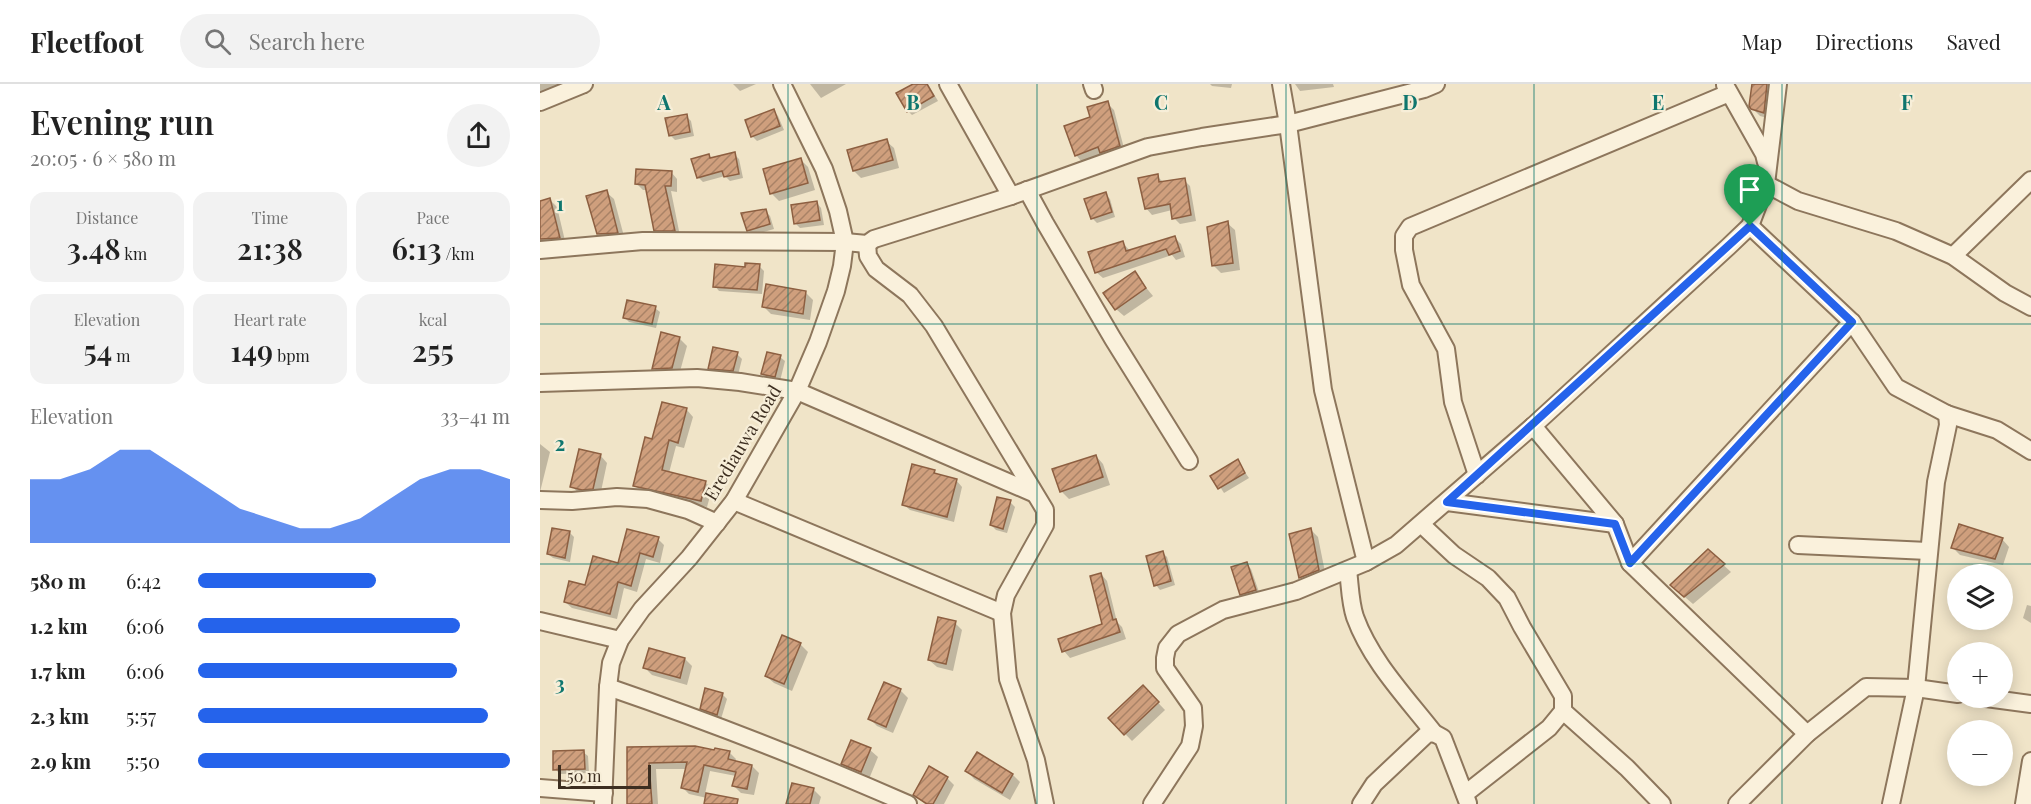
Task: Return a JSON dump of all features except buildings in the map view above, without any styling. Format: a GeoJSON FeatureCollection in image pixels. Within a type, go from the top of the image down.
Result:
{"type":"FeatureCollection","features":[{"type":"Feature","properties":{"kind":"street"},"geometry":{"type":"LineString","coordinates":[[540,102],[584,84]]}},
{"type":"Feature","properties":{"kind":"street","name":"Erediauwa Road"},"geometry":{"type":"LineString","coordinates":[[604,799],[608,687],[611,663],[620,640],[642,609],[688,558],[734,501],[797,392],[836,291],[845,242],[824,169],[782,84]]}},
{"type":"Feature","properties":{"kind":"street"},"geometry":{"type":"LineString","coordinates":[[948,84],[1011,196]]}},
{"type":"Feature","properties":{"kind":"street"},"geometry":{"type":"LineString","coordinates":[[1281,84],[1323,390],[1366,562]]}},
{"type":"Feature","properties":{"kind":"street"},"geometry":{"type":"LineString","coordinates":[[1152,804],[1190,746],[1194,726],[1192,708],[1165,668],[1167,648],[1178,634],[1223,610],[1296,591],[1366,562],[1396,545],[1533,426],[1750,226],[1766,184],[1779,84]]}},
{"type":"Feature","properties":{"kind":"street"},"geometry":{"type":"LineString","coordinates":[[540,250],[643,241],[867,244],[874,239],[1011,196],[1148,147],[1288,124],[1428,86]]}},
{"type":"Feature","properties":{"kind":"street"},"geometry":{"type":"LineString","coordinates":[[1477,475],[1453,402],[1446,349],[1411,285],[1404,250],[1404,237],[1410,227],[1727,89],[1764,154],[1767,167]]}},
{"type":"Feature","properties":{"kind":"street"},"geometry":{"type":"LineString","coordinates":[[1953,256],[2031,180]]}},
{"type":"Feature","properties":{"kind":"street"},"geometry":{"type":"LineString","coordinates":[[1766,184],[1798,201],[1896,231],[1953,256],[2005,293],[2031,307]]}},
{"type":"Feature","properties":{"kind":"street"},"geometry":{"type":"LineString","coordinates":[[1027,190],[1113,339],[1189,461]]}},
{"type":"Feature","properties":{"kind":"street"},"geometry":{"type":"LineString","coordinates":[[1750,226],[1852,322],[1896,387],[1947,414],[1998,430],[2031,451]]}},
{"type":"Feature","properties":{"kind":"street"},"geometry":{"type":"LineString","coordinates":[[867,244],[868,256],[876,269],[910,295],[933,326],[1045,510],[1045,525],[1006,595],[1002,613],[1008,679],[1036,760],[1045,804]]}},
{"type":"Feature","properties":{"kind":"street"},"geometry":{"type":"LineString","coordinates":[[1630,563],[1852,322]]}},
{"type":"Feature","properties":{"kind":"street"},"geometry":{"type":"LineString","coordinates":[[540,383],[697,378],[740,382],[797,392],[1033,493]]}},
{"type":"Feature","properties":{"kind":"street"},"geometry":{"type":"LineString","coordinates":[[1891,804],[1916,688],[1935,482],[1948,425],[1947,414]]}},
{"type":"Feature","properties":{"kind":"street"},"geometry":{"type":"LineString","coordinates":[[1533,426],[1615,524],[1630,563],[1807,735]]}},
{"type":"Feature","properties":{"kind":"street"},"geometry":{"type":"LineString","coordinates":[[540,500],[572,501],[617,497],[648,499],[688,510],[717,523]]}},
{"type":"Feature","properties":{"kind":"street"},"geometry":{"type":"LineString","coordinates":[[734,501],[1002,613]]}},
{"type":"Feature","properties":{"kind":"street"},"geometry":{"type":"LineString","coordinates":[[1447,502],[1615,524]]}},
{"type":"Feature","properties":{"kind":"street"},"geometry":{"type":"LineString","coordinates":[[1348,570],[1354,614],[1365,640],[1377,662],[1434,733],[1443,738],[1467,799],[1549,728],[1563,711],[1563,696],[1507,598],[1488,578],[1454,555],[1421,524]]}},
{"type":"Feature","properties":{"kind":"street"},"geometry":{"type":"LineString","coordinates":[[1798,545],[1928,551]]}},
{"type":"Feature","properties":{"kind":"street"},"geometry":{"type":"LineString","coordinates":[[540,621],[620,640]]}},
{"type":"Feature","properties":{"kind":"street"},"geometry":{"type":"LineString","coordinates":[[608,687],[700,719],[827,768],[908,804]]}},
{"type":"Feature","properties":{"kind":"street"},"geometry":{"type":"LineString","coordinates":[[1737,804],[1807,735],[1866,687],[1916,688],[1947,692]]}},
{"type":"Feature","properties":{"kind":"street"},"geometry":{"type":"LineString","coordinates":[[2013,702],[2031,704]]}},
{"type":"Feature","properties":{"kind":"street"},"geometry":{"type":"LineString","coordinates":[[1563,711],[1627,768],[1662,804]]}},
{"type":"Feature","properties":{"kind":"street"},"geometry":{"type":"LineString","coordinates":[[1361,804],[1374,784],[1427,734],[1434,733]]}},
{"type":"Feature","properties":{"kind":"street"},"geometry":{"type":"LineString","coordinates":[[2024,804],[2031,761]]}},
{"type":"Feature","properties":{"kind":"street"},"geometry":{"type":"LineString","coordinates":[[540,788],[604,799]]}},
{"type":"Feature","properties":{"kind":"route"},"geometry":{"type":"LineString","coordinates":[[1750,226],[1852,322],[1630,563],[1615,524],[1447,502],[1533,426],[1750,226]]}}]}
